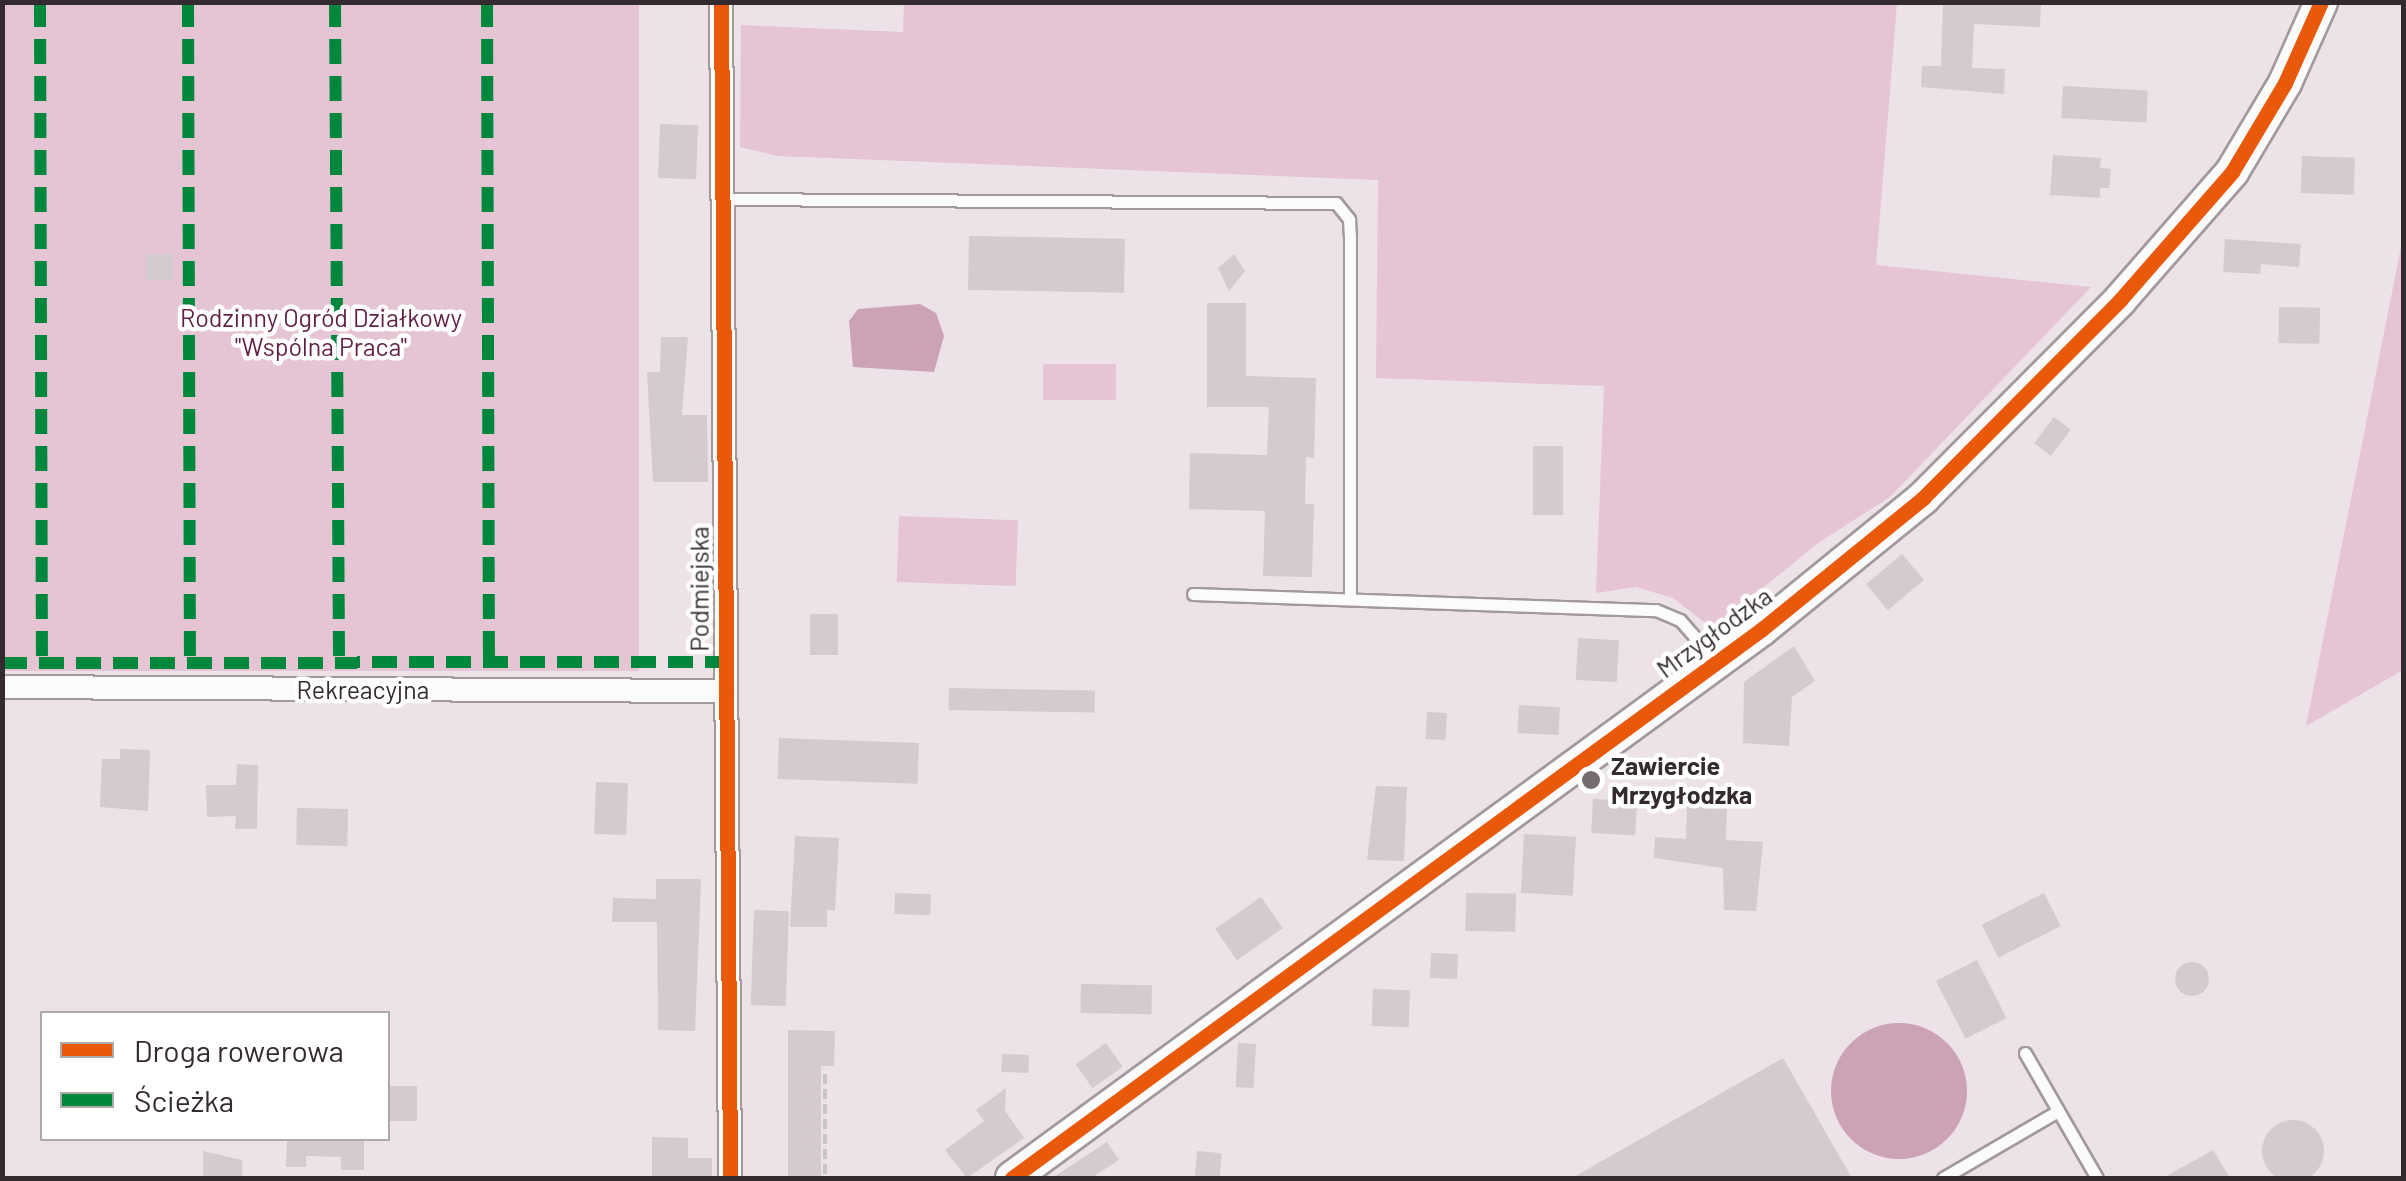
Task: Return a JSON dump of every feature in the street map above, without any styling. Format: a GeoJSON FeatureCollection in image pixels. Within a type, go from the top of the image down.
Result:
{"type":"FeatureCollection","features":[{"type":"Feature","properties":{"kind":"street","name":"Podmiejska"},"geometry":{"type":"LineString","coordinates":[[720,2],[730,1177]]}},
{"type":"Feature","properties":{"kind":"street","name":"Mrzygłodzka"},"geometry":{"type":"LineString","coordinates":[[1012,1178],[1716,662],[1913,508],[2120,300],[2232,172],[2285,83],[2321,2]]}},
{"type":"Feature","properties":{"kind":"street","name":"Rekreacyjna"},"geometry":{"type":"LineString","coordinates":[[2,687],[724,692]]}},
{"type":"Feature","properties":{"kind":"lane"},"geometry":{"type":"LineString","coordinates":[[722,198],[1336,203],[1349,219],[1350,236],[1350,598]]}},
{"type":"Feature","properties":{"kind":"lane"},"geometry":{"type":"LineString","coordinates":[[1194,594],[1656,610],[1680,620],[1716,662]]}},
{"type":"Feature","properties":{"kind":"lane"},"geometry":{"type":"LineString","coordinates":[[2025,1053],[2097,1178]]}},
{"type":"Feature","properties":{"kind":"lane"},"geometry":{"type":"LineString","coordinates":[[1944,1178],[2058,1111]]}},
{"type":"Feature","properties":{"kind":"path"},"geometry":{"type":"LineString","coordinates":[[825,1074],[826,1178]]}},
{"type":"Feature","properties":{"kind":"green space","name":"Rodzinny Ogród Działkowy \"Wspólna Praca\""},"geometry":{"type":"Polygon","coordinates":[[[2,3],[639,3],[639,671],[2,671],[2,3]]]}},
{"type":"Feature","properties":{"kind":"green space"},"geometry":{"type":"Polygon","coordinates":[[[904,3],[1897,3],[1876,265],[2091,287],[1890,497],[1818,543],[1713,629],[1673,598],[1636,587],[1596,593],[1604,386],[1376,378],[1378,180],[778,156],[740,147],[741,25],[903,32],[904,3]]]}},
{"type":"Feature","properties":{"kind":"green space"},"geometry":{"type":"Polygon","coordinates":[[[2403,237],[2403,670],[2306,726],[2403,237]]]}},
{"type":"Feature","properties":{"kind":"green space"},"geometry":{"type":"Polygon","coordinates":[[[1043,364],[1116,364],[1116,400],[1043,400],[1043,364]]]}},
{"type":"Feature","properties":{"kind":"green space"},"geometry":{"type":"Polygon","coordinates":[[[899,516],[1018,520],[1016,586],[897,582],[899,516]]]}},
{"type":"Feature","properties":{"kind":"shaded area"},"geometry":{"type":"Polygon","coordinates":[[[920,304],[936,313],[944,336],[934,372],[853,367],[849,321],[858,309],[920,304]]]}},
{"type":"Feature","properties":{"kind":"shaded area"},"geometry":{"type":"Polygon","coordinates":[[[1899,1023],[1925,1028],[1947,1043],[1962,1065],[1967,1091],[1962,1117],[1947,1139],[1925,1154],[1899,1159],[1873,1154],[1851,1139],[1836,1117],[1831,1091],[1836,1065],[1851,1043],[1873,1028],[1899,1023]]]}},
{"type":"Feature","properties":{"kind":"building"},"geometry":{"type":"Polygon","coordinates":[[[1943,2],[2041,2],[2040,27],[1974,24],[1972,68],[2005,69],[2004,94],[1921,87],[1922,66],[1941,66],[1943,2]]]}},
{"type":"Feature","properties":{"kind":"building"},"geometry":{"type":"Polygon","coordinates":[[[2063,86],[2148,90],[2146,122],[2061,118],[2063,86]]]}},
{"type":"Feature","properties":{"kind":"building"},"geometry":{"type":"Polygon","coordinates":[[[660,124],[698,125],[696,179],[658,178],[660,124]]]}},
{"type":"Feature","properties":{"kind":"building"},"geometry":{"type":"Polygon","coordinates":[[[2053,155],[2101,158],[2100,168],[2111,169],[2109,188],[2100,188],[2100,198],[2050,195],[2053,155]]]}},
{"type":"Feature","properties":{"kind":"building"},"geometry":{"type":"Polygon","coordinates":[[[2302,156],[2355,158],[2354,195],[2301,193],[2302,156]]]}},
{"type":"Feature","properties":{"kind":"building"},"geometry":{"type":"Polygon","coordinates":[[[969,236],[1125,239],[1124,293],[968,290],[969,236]]]}},
{"type":"Feature","properties":{"kind":"building"},"geometry":{"type":"Polygon","coordinates":[[[2225,239],[2301,244],[2299,267],[2261,264],[2260,274],[2223,272],[2225,239]]]}},
{"type":"Feature","properties":{"kind":"building"},"geometry":{"type":"Polygon","coordinates":[[[146,254],[173,254],[173,280],[146,280],[146,254]]]}},
{"type":"Feature","properties":{"kind":"building"},"geometry":{"type":"Polygon","coordinates":[[[1234,254],[1245,271],[1229,291],[1218,268],[1234,254]]]}},
{"type":"Feature","properties":{"kind":"building"},"geometry":{"type":"Polygon","coordinates":[[[1207,303],[1246,303],[1246,376],[1316,378],[1314,458],[1306,457],[1305,504],[1314,504],[1312,577],[1263,576],[1265,511],[1189,509],[1190,453],[1267,455],[1269,407],[1207,407],[1207,303]]]}},
{"type":"Feature","properties":{"kind":"building"},"geometry":{"type":"Polygon","coordinates":[[[2279,307],[2320,308],[2319,344],[2278,343],[2279,307]]]}},
{"type":"Feature","properties":{"kind":"building"},"geometry":{"type":"Polygon","coordinates":[[[661,337],[688,337],[682,415],[707,415],[708,482],[653,482],[647,372],[660,372],[661,337]]]}},
{"type":"Feature","properties":{"kind":"building"},"geometry":{"type":"Polygon","coordinates":[[[2054,417],[2071,430],[2051,456],[2034,443],[2054,417]]]}},
{"type":"Feature","properties":{"kind":"building"},"geometry":{"type":"Polygon","coordinates":[[[1533,446],[1563,446],[1563,515],[1533,515],[1533,446]]]}},
{"type":"Feature","properties":{"kind":"building"},"geometry":{"type":"Polygon","coordinates":[[[1902,554],[1924,580],[1888,610],[1866,584],[1902,554]]]}},
{"type":"Feature","properties":{"kind":"building"},"geometry":{"type":"Polygon","coordinates":[[[810,614],[838,614],[838,655],[810,655],[810,614]]]}},
{"type":"Feature","properties":{"kind":"building"},"geometry":{"type":"Polygon","coordinates":[[[1578,638],[1619,640],[1617,682],[1576,680],[1578,638]]]}},
{"type":"Feature","properties":{"kind":"building"},"geometry":{"type":"Polygon","coordinates":[[[1794,646],[1815,681],[1792,697],[1789,746],[1743,743],[1744,682],[1794,646]]]}},
{"type":"Feature","properties":{"kind":"building"},"geometry":{"type":"Polygon","coordinates":[[[949,688],[1095,691],[1095,713],[949,710],[949,688]]]}},
{"type":"Feature","properties":{"kind":"building"},"geometry":{"type":"Polygon","coordinates":[[[1519,705],[1560,707],[1558,735],[1518,733],[1519,705]]]}},
{"type":"Feature","properties":{"kind":"building"},"geometry":{"type":"Polygon","coordinates":[[[1427,712],[1447,713],[1446,740],[1426,739],[1427,712]]]}},
{"type":"Feature","properties":{"kind":"building"},"geometry":{"type":"Polygon","coordinates":[[[779,738],[919,743],[917,784],[778,779],[779,738]]]}},
{"type":"Feature","properties":{"kind":"building"},"geometry":{"type":"Polygon","coordinates":[[[120,749],[150,750],[148,811],[100,807],[102,759],[120,759],[120,749]]]}},
{"type":"Feature","properties":{"kind":"building"},"geometry":{"type":"Polygon","coordinates":[[[237,764],[258,765],[257,829],[235,829],[236,816],[207,817],[206,785],[236,785],[237,764]]]}},
{"type":"Feature","properties":{"kind":"building"},"geometry":{"type":"Polygon","coordinates":[[[596,782],[628,783],[626,835],[594,834],[596,782]]]}},
{"type":"Feature","properties":{"kind":"building"},"geometry":{"type":"Polygon","coordinates":[[[1376,786],[1407,787],[1404,861],[1367,860],[1376,786]]]}},
{"type":"Feature","properties":{"kind":"building"},"geometry":{"type":"Polygon","coordinates":[[[1593,799],[1637,801],[1635,835],[1591,833],[1593,799]]]}},
{"type":"Feature","properties":{"kind":"building"},"geometry":{"type":"Polygon","coordinates":[[[1687,802],[1727,804],[1726,840],[1763,842],[1756,911],[1724,910],[1723,868],[1654,858],[1655,837],[1686,839],[1687,802]]]}},
{"type":"Feature","properties":{"kind":"building"},"geometry":{"type":"Polygon","coordinates":[[[297,808],[348,809],[347,846],[296,845],[297,808]]]}},
{"type":"Feature","properties":{"kind":"building"},"geometry":{"type":"Polygon","coordinates":[[[1524,834],[1576,837],[1573,896],[1521,893],[1524,834]]]}},
{"type":"Feature","properties":{"kind":"building"},"geometry":{"type":"Polygon","coordinates":[[[795,836],[839,838],[835,910],[827,910],[827,927],[790,927],[795,836]]]}},
{"type":"Feature","properties":{"kind":"building"},"geometry":{"type":"Polygon","coordinates":[[[656,879],[701,879],[695,1031],[658,1030],[657,922],[612,922],[613,898],[656,899],[656,879]]]}},
{"type":"Feature","properties":{"kind":"building"},"geometry":{"type":"Polygon","coordinates":[[[895,893],[931,894],[930,915],[894,914],[895,893]]]}},
{"type":"Feature","properties":{"kind":"building"},"geometry":{"type":"Polygon","coordinates":[[[1466,893],[1516,894],[1515,932],[1465,931],[1466,893]]]}},
{"type":"Feature","properties":{"kind":"building"},"geometry":{"type":"Polygon","coordinates":[[[2044,893],[2061,926],[1998,958],[1982,925],[2044,893]]]}},
{"type":"Feature","properties":{"kind":"building"},"geometry":{"type":"Polygon","coordinates":[[[1261,897],[1283,928],[1237,960],[1215,929],[1261,897]]]}},
{"type":"Feature","properties":{"kind":"building"},"geometry":{"type":"Polygon","coordinates":[[[754,910],[789,911],[786,1006],[751,1005],[754,910]]]}},
{"type":"Feature","properties":{"kind":"building"},"geometry":{"type":"Polygon","coordinates":[[[1431,953],[1458,954],[1457,979],[1430,978],[1431,953]]]}},
{"type":"Feature","properties":{"kind":"building"},"geometry":{"type":"Polygon","coordinates":[[[1977,960],[2007,1018],[1966,1039],[1936,981],[1977,960]]]}},
{"type":"Feature","properties":{"kind":"building"},"geometry":{"type":"Polygon","coordinates":[[[2192,962],[2204,967],[2209,979],[2204,991],[2192,996],[2180,991],[2175,979],[2180,967],[2192,962]]]}},
{"type":"Feature","properties":{"kind":"building"},"geometry":{"type":"Polygon","coordinates":[[[1081,984],[1152,985],[1151,1014],[1080,1013],[1081,984]]]}},
{"type":"Feature","properties":{"kind":"building"},"geometry":{"type":"Polygon","coordinates":[[[1373,989],[1410,990],[1409,1027],[1372,1026],[1373,989]]]}},
{"type":"Feature","properties":{"kind":"building"},"geometry":{"type":"Polygon","coordinates":[[[788,1030],[835,1031],[834,1066],[821,1066],[821,1178],[788,1178],[788,1030]]]}},
{"type":"Feature","properties":{"kind":"building"},"geometry":{"type":"Polygon","coordinates":[[[1106,1043],[1123,1067],[1092,1088],[1076,1064],[1106,1043]]]}},
{"type":"Feature","properties":{"kind":"building"},"geometry":{"type":"Polygon","coordinates":[[[1238,1043],[1256,1044],[1254,1088],[1236,1087],[1238,1043]]]}},
{"type":"Feature","properties":{"kind":"building"},"geometry":{"type":"Polygon","coordinates":[[[1002,1054],[1029,1055],[1028,1073],[1001,1072],[1002,1054]]]}},
{"type":"Feature","properties":{"kind":"building"},"geometry":{"type":"Polygon","coordinates":[[[1783,1058],[1852,1178],[1572,1178],[1783,1058]]]}},
{"type":"Feature","properties":{"kind":"building"},"geometry":{"type":"Polygon","coordinates":[[[390,1086],[417,1086],[417,1121],[390,1121],[390,1086]]]}},
{"type":"Feature","properties":{"kind":"building"},"geometry":{"type":"Polygon","coordinates":[[[1006,1088],[1005,1111],[1024,1138],[967,1178],[945,1150],[984,1121],[976,1110],[1006,1088]]]}},
{"type":"Feature","properties":{"kind":"building"},"geometry":{"type":"Polygon","coordinates":[[[2293,1120],[2315,1129],[2324,1151],[2315,1173],[2293,1182],[2271,1173],[2262,1151],[2271,1129],[2293,1120]]]}},
{"type":"Feature","properties":{"kind":"building"},"geometry":{"type":"Polygon","coordinates":[[[652,1137],[688,1138],[688,1158],[712,1158],[712,1178],[652,1178],[652,1137]]]}},
{"type":"Feature","properties":{"kind":"building"},"geometry":{"type":"Polygon","coordinates":[[[287,1141],[364,1141],[364,1170],[341,1170],[341,1157],[306,1156],[306,1167],[286,1167],[287,1141]]]}},
{"type":"Feature","properties":{"kind":"building"},"geometry":{"type":"Polygon","coordinates":[[[1107,1142],[1119,1160],[1091,1178],[1052,1178],[1107,1142]]]}},
{"type":"Feature","properties":{"kind":"building"},"geometry":{"type":"Polygon","coordinates":[[[2213,1150],[2230,1178],[2163,1178],[2213,1150]]]}},
{"type":"Feature","properties":{"kind":"building"},"geometry":{"type":"Polygon","coordinates":[[[203,1151],[242,1160],[242,1178],[203,1178],[203,1151]]]}},
{"type":"Feature","properties":{"kind":"building"},"geometry":{"type":"Polygon","coordinates":[[[1197,1151],[1222,1153],[1220,1178],[1195,1178],[1197,1151]]]}},
{"type":"Feature","properties":{"kind":"marked path"},"geometry":{"type":"LineString","coordinates":[[40,2],[42,663]]}},
{"type":"Feature","properties":{"kind":"marked path"},"geometry":{"type":"LineString","coordinates":[[188,2],[190,663]]}},
{"type":"Feature","properties":{"kind":"marked path"},"geometry":{"type":"LineString","coordinates":[[335,2],[339,662]]}},
{"type":"Feature","properties":{"kind":"marked path"},"geometry":{"type":"LineString","coordinates":[[487,2],[489,662]]}},
{"type":"Feature","properties":{"kind":"marked path"},"geometry":{"type":"LineString","coordinates":[[2,663],[724,662]]}},
{"type":"Feature","properties":{"kind":"cycle path"},"geometry":{"type":"LineString","coordinates":[[721,2],[730,1178]]}},
{"type":"Feature","properties":{"kind":"cycle path"},"geometry":{"type":"LineString","coordinates":[[1012,1178],[1762,629],[1923,498],[2120,300],[2232,172],[2285,83],[2321,2]]}},
{"type":"Feature","properties":{"kind":"place","name":"Zawiercie Mrzygłodzka"},"geometry":{"type":"Point","coordinates":[1591,780]}}]}
